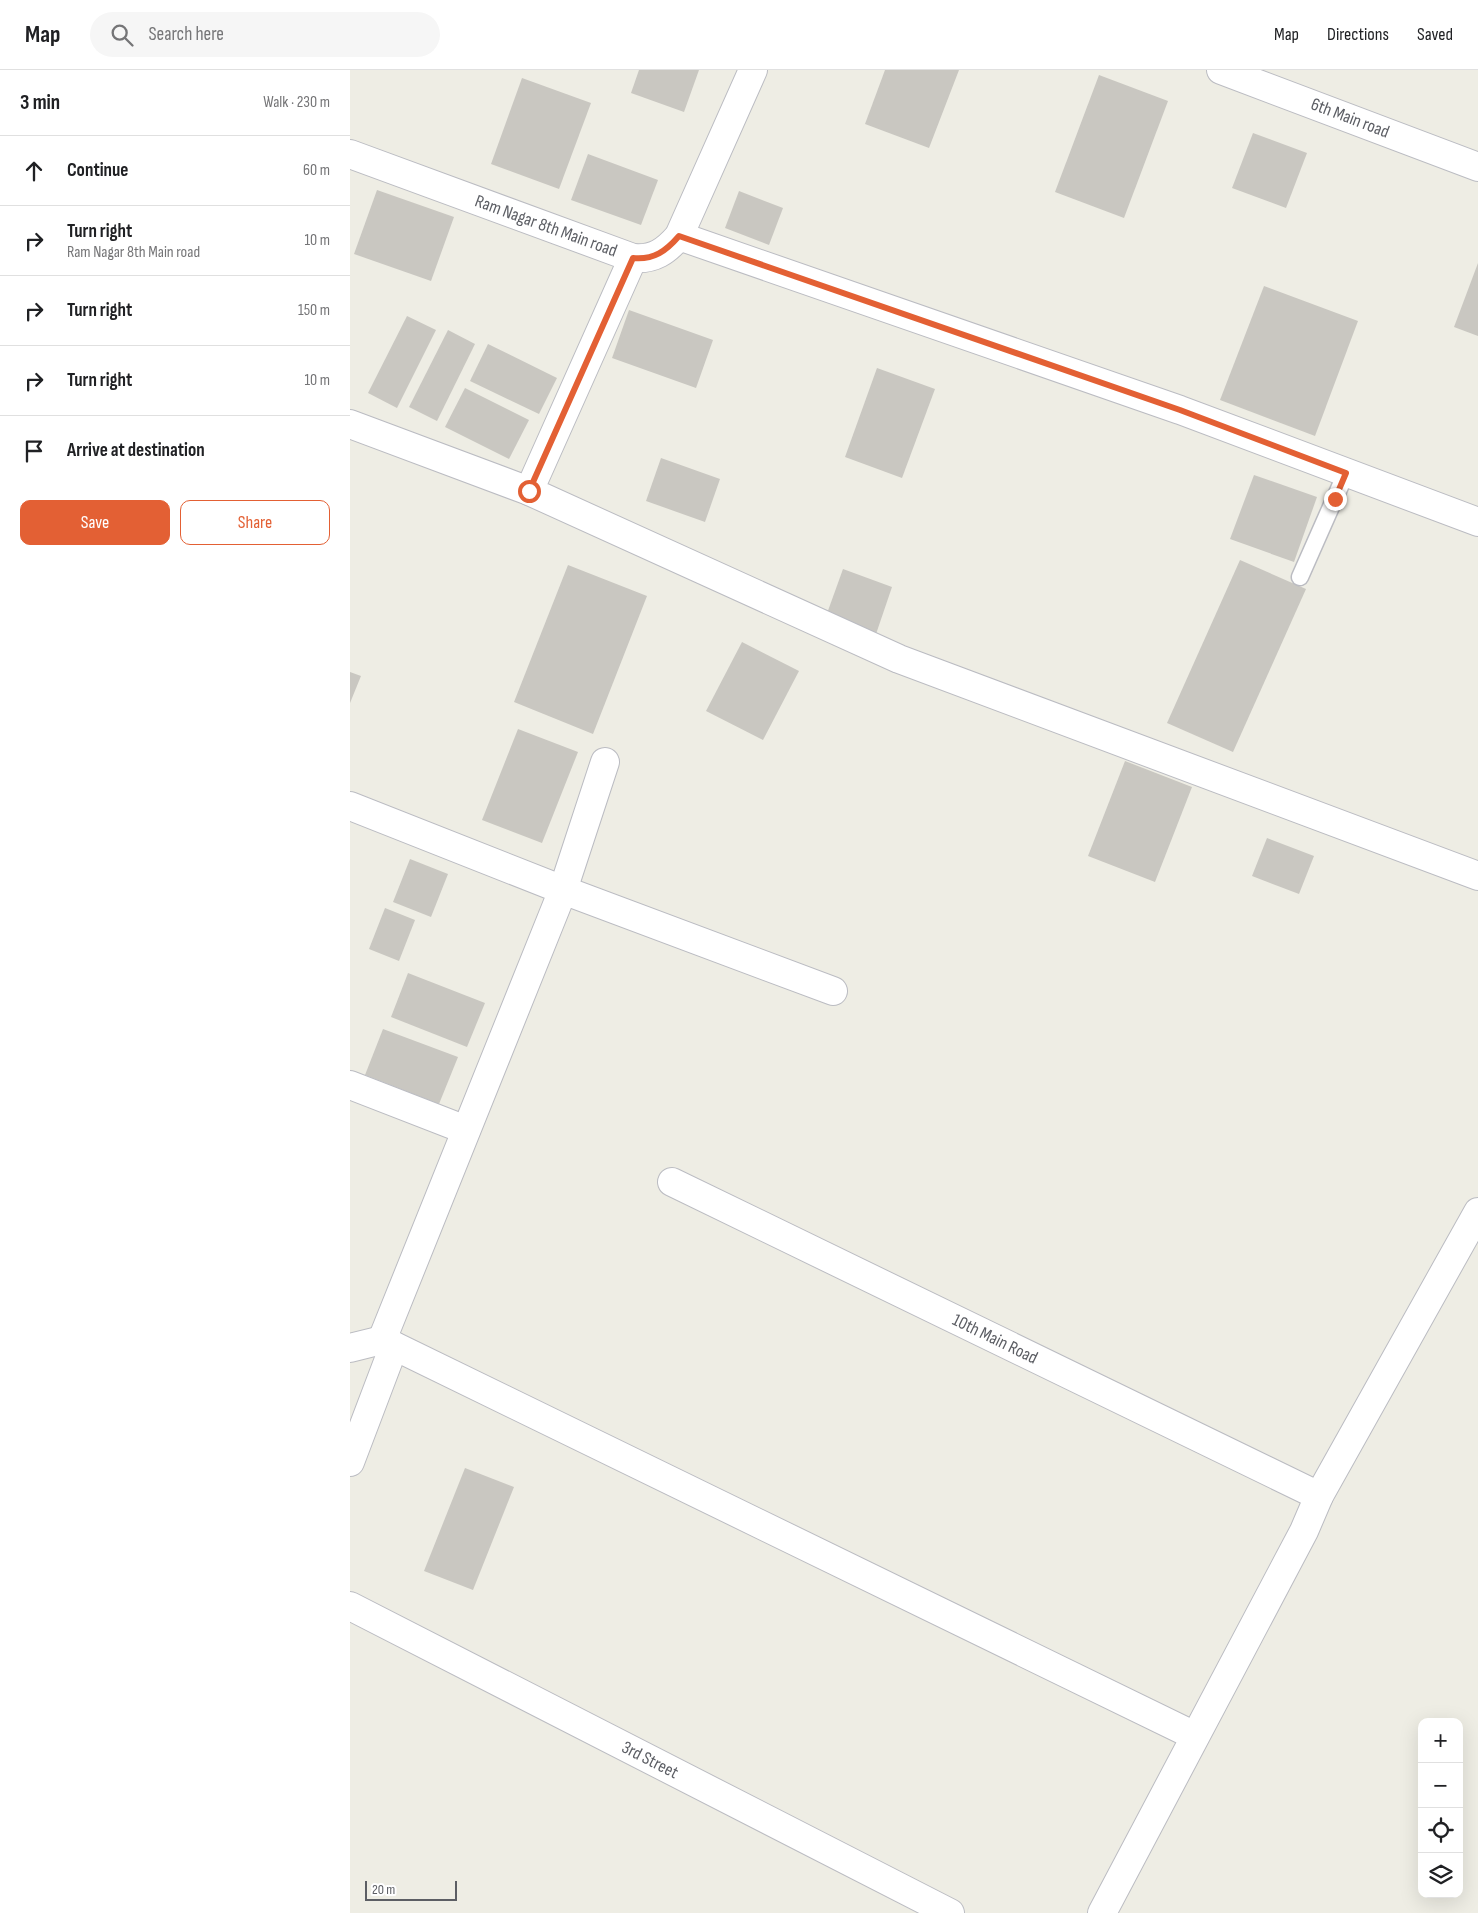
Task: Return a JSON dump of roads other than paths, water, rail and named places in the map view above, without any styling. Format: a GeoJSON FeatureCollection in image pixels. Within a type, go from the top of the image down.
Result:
{"type":"FeatureCollection","features":[{"type":"Feature","properties":{"kind":"street","name":"Ram Nagar 8th Main road"},"geometry":{"type":"LineString","coordinates":[[350,154],[633,258],[643,259],[652,257],[667,249],[679,236],[753,70]]}},
{"type":"Feature","properties":{"kind":"street","name":"6th Main road"},"geometry":{"type":"LineString","coordinates":[[1222,70],[1478,167]]}},
{"type":"Feature","properties":{"kind":"street"},"geometry":{"type":"LineString","coordinates":[[679,236],[1180,410],[1478,522]]}},
{"type":"Feature","properties":{"kind":"street"},"geometry":{"type":"LineString","coordinates":[[529,491],[633,258]]}},
{"type":"Feature","properties":{"kind":"street"},"geometry":{"type":"LineString","coordinates":[[350,424],[529,491],[899,659],[1478,876]]}},
{"type":"Feature","properties":{"kind":"street"},"geometry":{"type":"LineString","coordinates":[[350,1462],[388,1343],[466,1130],[563,890],[605,762]]}},
{"type":"Feature","properties":{"kind":"street"},"geometry":{"type":"LineString","coordinates":[[350,806],[563,890],[833,991]]}},
{"type":"Feature","properties":{"kind":"street"},"geometry":{"type":"LineString","coordinates":[[350,1085],[466,1130]]}},
{"type":"Feature","properties":{"kind":"street","name":"10th Main Road"},"geometry":{"type":"LineString","coordinates":[[672,1182],[1319,1496]]}},
{"type":"Feature","properties":{"kind":"street"},"geometry":{"type":"LineString","coordinates":[[1102,1913],[1304,1531],[1319,1496],[1478,1212]]}},
{"type":"Feature","properties":{"kind":"street"},"geometry":{"type":"LineString","coordinates":[[350,1348],[388,1343],[1195,1736]]}},
{"type":"Feature","properties":{"kind":"street","name":"3rd Street"},"geometry":{"type":"LineString","coordinates":[[350,1606],[950,1913]]}},
{"type":"Feature","properties":{"kind":"lane"},"geometry":{"type":"LineString","coordinates":[[1300,577],[1346,473]]}}]}
